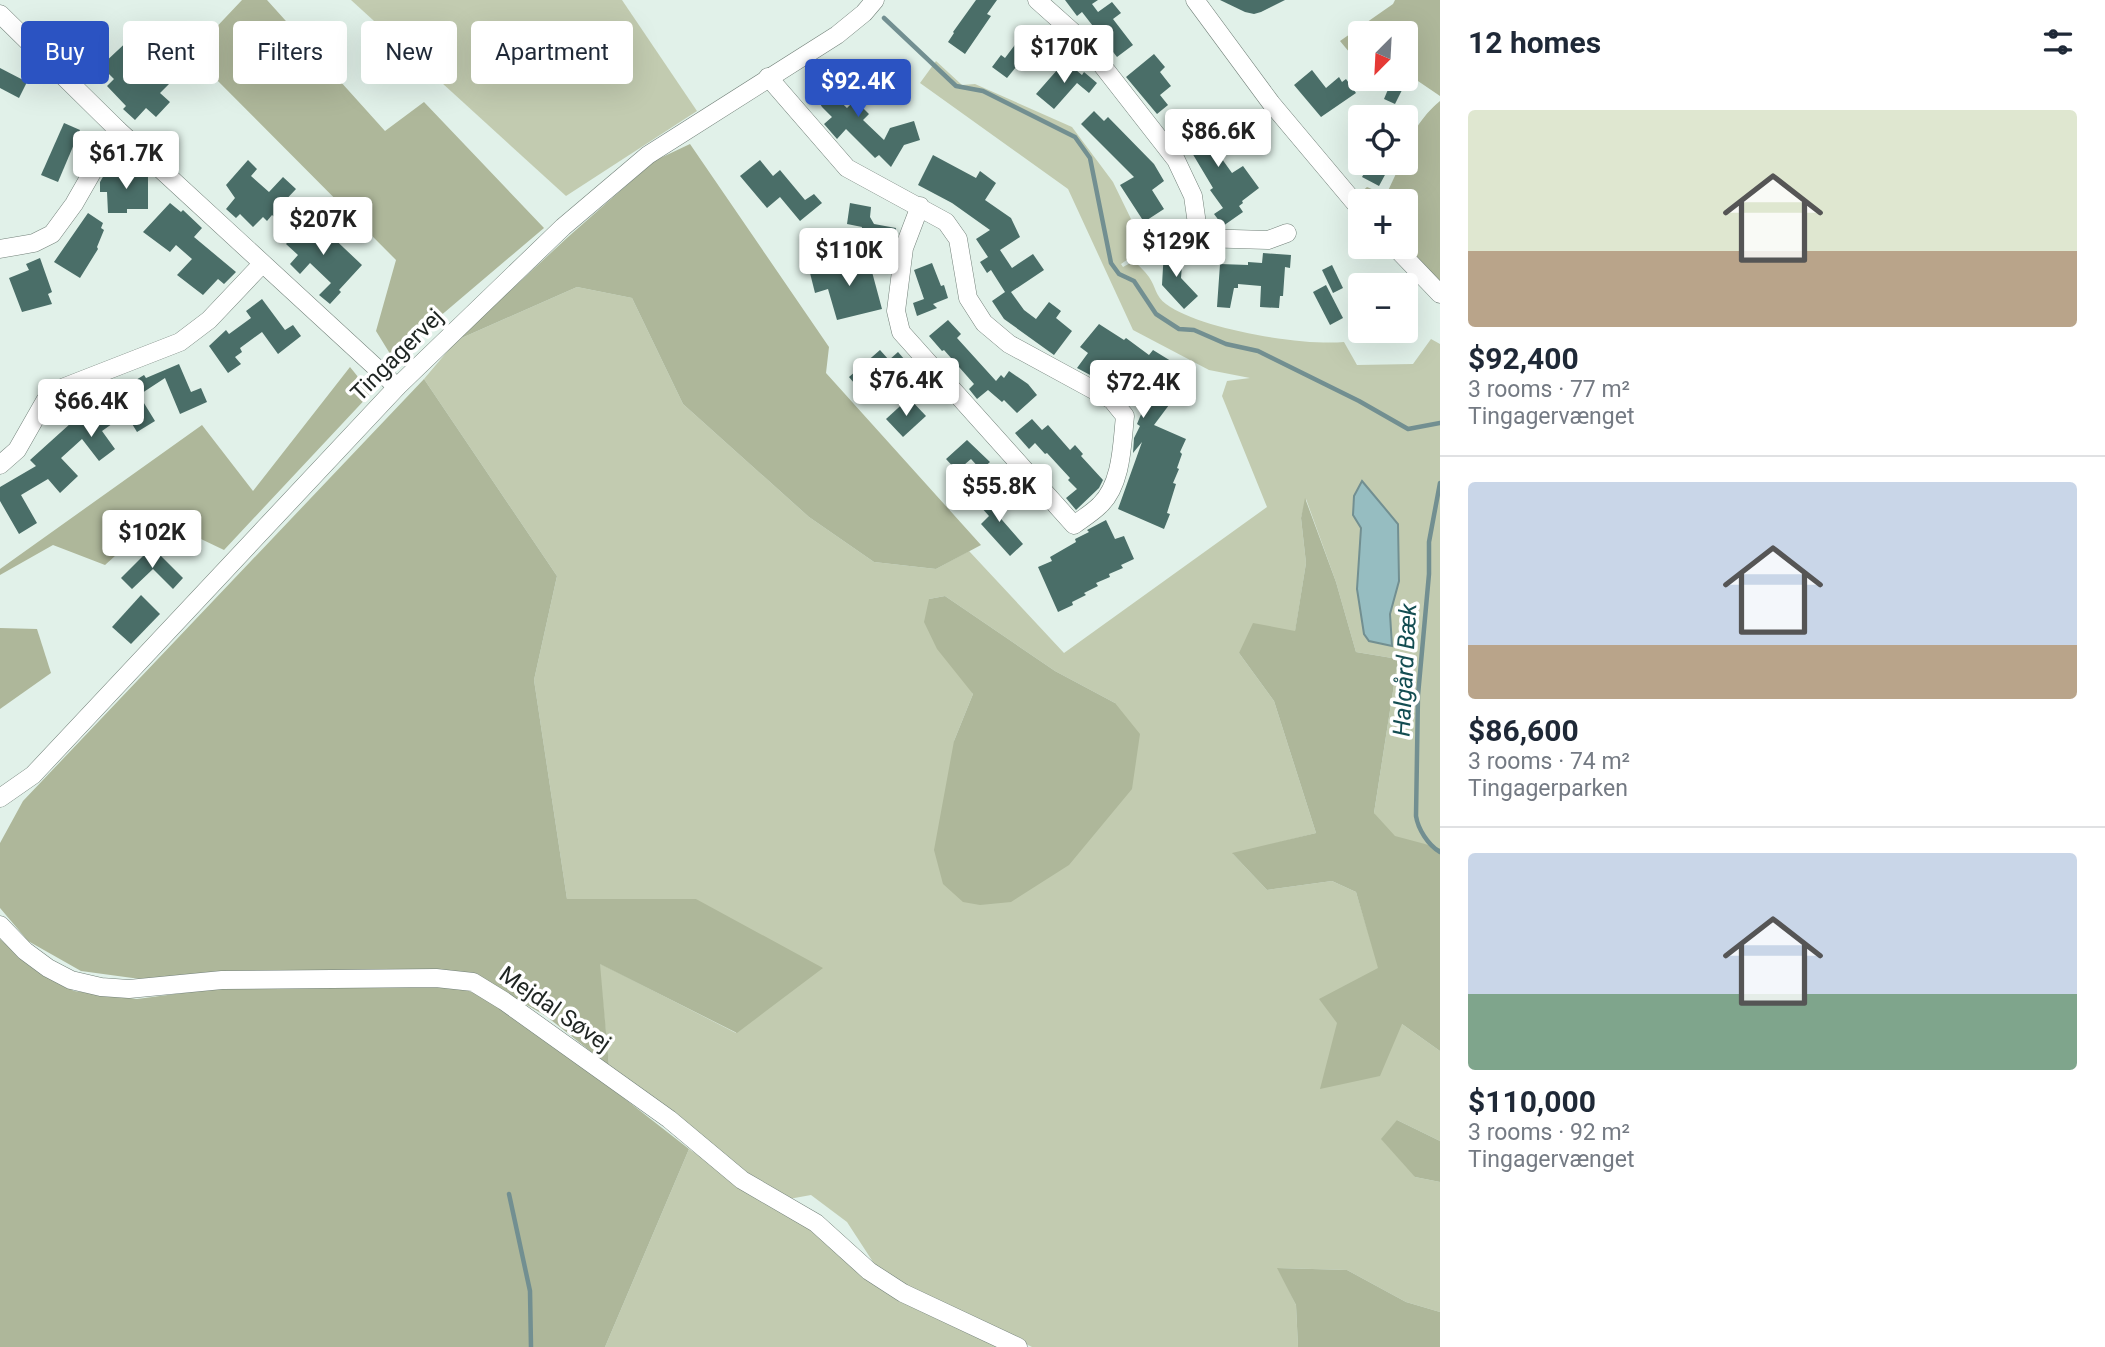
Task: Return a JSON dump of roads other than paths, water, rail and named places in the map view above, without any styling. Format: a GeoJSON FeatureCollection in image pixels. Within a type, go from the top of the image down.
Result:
{"type":"FeatureCollection","features":[{"type":"Feature","properties":{"kind":"street","name":"Tingagervej"},"geometry":{"type":"LineString","coordinates":[[0,797],[33,775],[397,387],[563,228],[648,155],[837,35],[875,0]]}},
{"type":"Feature","properties":{"kind":"street"},"geometry":{"type":"LineString","coordinates":[[1037,0],[1084,42],[1176,160],[1194,196],[1199,238]]}},
{"type":"Feature","properties":{"kind":"street"},"geometry":{"type":"LineString","coordinates":[[1195,0],[1271,103],[1348,195]]}},
{"type":"Feature","properties":{"kind":"street"},"geometry":{"type":"LineString","coordinates":[[0,14],[117,130],[397,387]]}},
{"type":"Feature","properties":{"kind":"street"},"geometry":{"type":"LineString","coordinates":[[768,77],[847,168],[920,206],[946,222],[958,239],[968,298],[984,323],[1009,344],[1112,400],[1125,416],[1121,459],[1112,487],[1102,504],[1074,525],[901,332],[896,311],[904,248],[920,206]]}},
{"type":"Feature","properties":{"kind":"street"},"geometry":{"type":"LineString","coordinates":[[0,249],[34,243],[52,234],[74,204],[117,130]]}},
{"type":"Feature","properties":{"kind":"street"},"geometry":{"type":"LineString","coordinates":[[1170,238],[1268,240],[1287,233]]}},
{"type":"Feature","properties":{"kind":"street"},"geometry":{"type":"LineString","coordinates":[[1406,259],[1440,294]]}},
{"type":"Feature","properties":{"kind":"street"},"geometry":{"type":"LineString","coordinates":[[0,465],[17,450],[45,401],[62,388],[180,342],[209,320],[262,264]]}},
{"type":"Feature","properties":{"kind":"street","name":"Mejdal Søvej"},"geometry":{"type":"LineString","coordinates":[[0,925],[25,951],[48,968],[71,980],[101,987],[129,989],[222,980],[436,978],[473,982],[504,1001],[669,1119],[742,1180],[816,1223],[869,1270],[903,1293],[1018,1347]]}},
{"type":"Feature","properties":{"kind":"water"},"geometry":{"type":"Polygon","coordinates":[[[1362,481],[1398,524],[1399,581],[1390,614],[1392,646],[1369,641],[1364,634],[1357,589],[1361,528],[1353,515],[1354,496],[1362,481]]]}},
{"type":"Feature","properties":{"kind":"waterway"},"geometry":{"type":"LineString","coordinates":[[884,18],[956,86],[983,91],[1075,137],[1090,158],[1111,263],[1119,274],[1134,281],[1156,314],[1179,329],[1194,330],[1226,344],[1258,351],[1359,401],[1408,429],[1440,423]]}},
{"type":"Feature","properties":{"kind":"waterway","name":"Halgård Bæk"},"geometry":{"type":"LineString","coordinates":[[1440,483],[1429,542],[1429,574],[1418,695],[1416,816],[1424,836],[1440,852]]}},
{"type":"Feature","properties":{"kind":"waterway"},"geometry":{"type":"LineString","coordinates":[[509,1194],[530,1291],[531,1347]]}}]}
